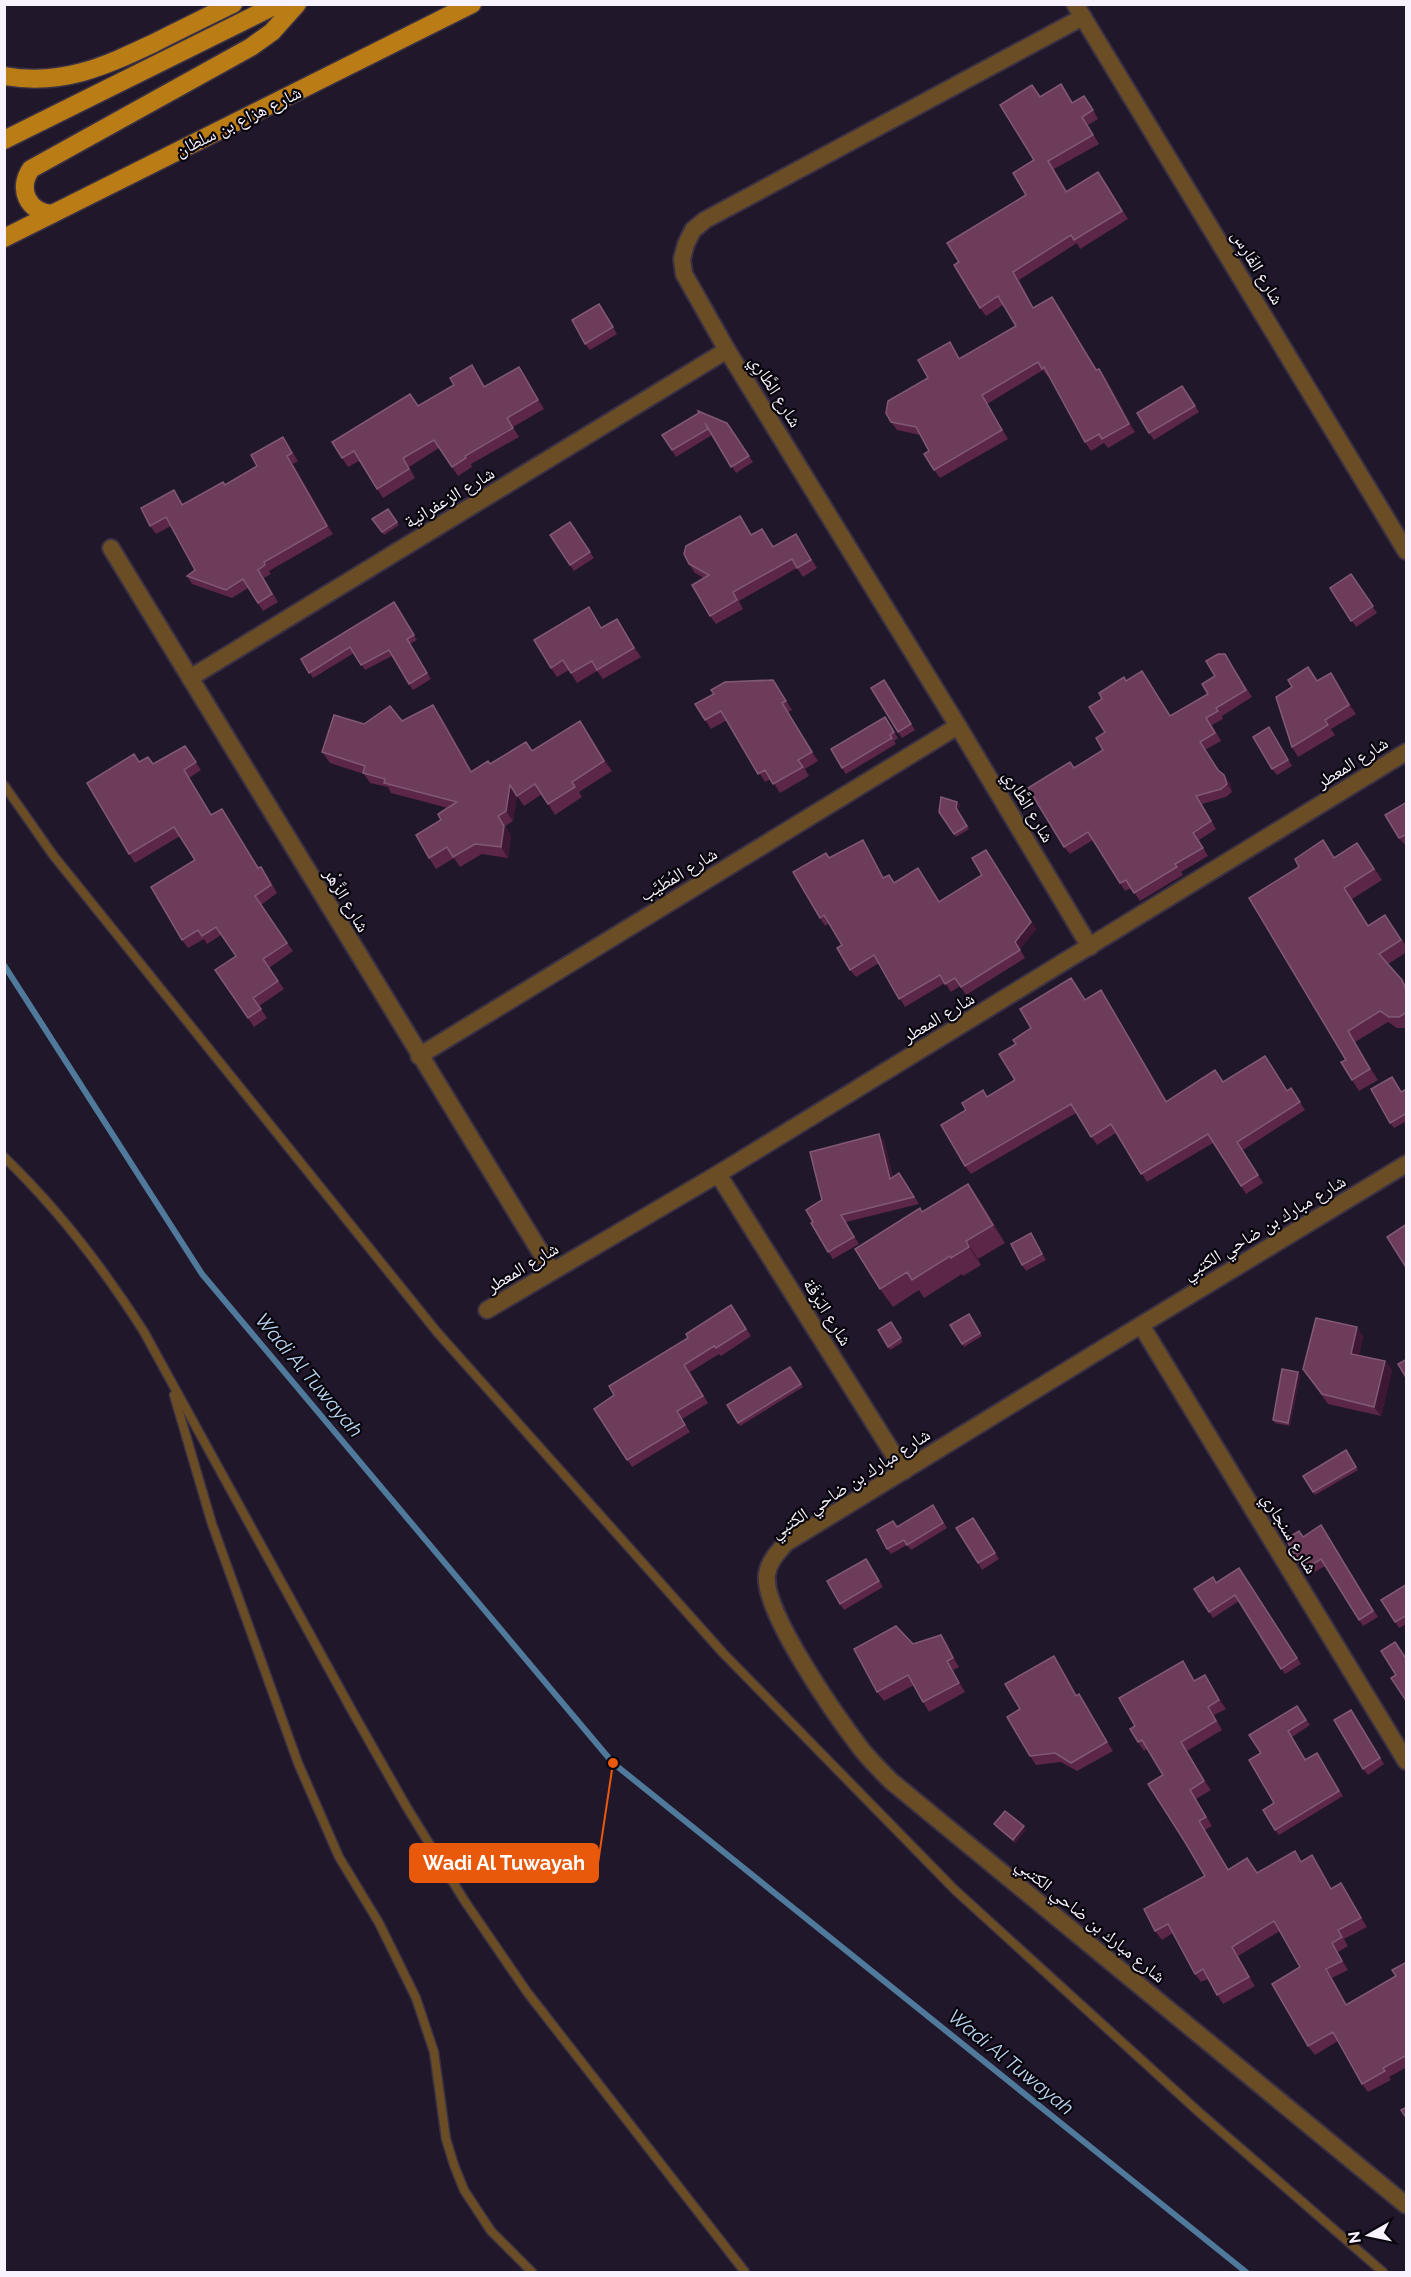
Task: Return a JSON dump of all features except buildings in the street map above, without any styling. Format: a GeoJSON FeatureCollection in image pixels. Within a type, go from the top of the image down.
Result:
{"type":"FeatureCollection","features":[{"type":"Feature","properties":{"kind":"main road"},"geometry":{"type":"LineString","coordinates":[[4,76],[48,79],[94,70],[232,4]]}},
{"type":"Feature","properties":{"kind":"main road"},"geometry":{"type":"LineString","coordinates":[[4,140],[278,4]]}},
{"type":"Feature","properties":{"kind":"main road"},"geometry":{"type":"LineString","coordinates":[[52,214],[43,213],[29,202],[24,185],[31,169],[251,47],[272,32],[297,4]]}},
{"type":"Feature","properties":{"kind":"main road","name":"شارع هزاع بن سلطان"},"geometry":{"type":"LineString","coordinates":[[4,238],[472,4]]}},
{"type":"Feature","properties":{"kind":"main road"},"geometry":{"type":"LineString","coordinates":[[4,225],[30,226]]}},
{"type":"Feature","properties":{"kind":"street","name":"شارع الطَّارِي"},"geometry":{"type":"LineString","coordinates":[[1079,11],[705,220],[686,244],[682,259],[684,274],[728,350],[1090,947]]}},
{"type":"Feature","properties":{"kind":"street","name":"شارع الفَارِس"},"geometry":{"type":"LineString","coordinates":[[1079,11],[1407,551]]}},
{"type":"Feature","properties":{"kind":"street","name":"شارع الزعفرانية"},"geometry":{"type":"LineString","coordinates":[[190,678],[728,350]]}},
{"type":"Feature","properties":{"kind":"street","name":"شارع الزَّهْر"},"geometry":{"type":"LineString","coordinates":[[111,548],[552,1271]]}},
{"type":"Feature","properties":{"kind":"street","name":"شارع المُطَيَّب"},"geometry":{"type":"LineString","coordinates":[[419,1056],[958,726]]}},
{"type":"Feature","properties":{"kind":"street","name":"شارع المعطر"},"geometry":{"type":"LineString","coordinates":[[487,1310],[718,1174],[1407,752]]}},
{"type":"Feature","properties":{"kind":"street","name":"شارع مبارك بن ضاحي الكتبي"},"geometry":{"type":"LineString","coordinates":[[1407,1164],[786,1543],[774,1556],[767,1574],[768,1592],[804,1665],[864,1753],[891,1781],[1407,2205]]}},
{"type":"Feature","properties":{"kind":"street","name":"شارع البَرْقَة"},"geometry":{"type":"LineString","coordinates":[[718,1174],[904,1471]]}},
{"type":"Feature","properties":{"kind":"street","name":"شارع سنجاري"},"geometry":{"type":"LineString","coordinates":[[1140,1325],[1407,1761]]}},
{"type":"Feature","properties":{"kind":"lane"},"geometry":{"type":"LineString","coordinates":[[4,785],[71,878],[437,1332],[723,1653],[955,1890],[1201,2114],[1383,2272]]}},
{"type":"Feature","properties":{"kind":"lane"},"geometry":{"type":"LineString","coordinates":[[4,1157],[82,1243],[115,1286],[144,1332],[400,1796],[464,1900],[526,1992],[745,2272]]}},
{"type":"Feature","properties":{"kind":"lane"},"geometry":{"type":"LineString","coordinates":[[170,1380],[212,1524],[298,1763],[339,1857],[379,1923],[407,1975],[419,2005],[434,2052],[446,2139],[453,2165],[464,2190],[491,2232],[532,2272]]}},
{"type":"Feature","properties":{"kind":"waterway","name":"Wadi Al Tuwayah"},"geometry":{"type":"LineString","coordinates":[[4,965],[202,1274],[613,1763],[1246,2272]]}},
{"type":"Feature","properties":{"kind":"place","name":"Wadi Al Tuwayah"},"geometry":{"type":"Point","coordinates":[613,1763]}}]}
